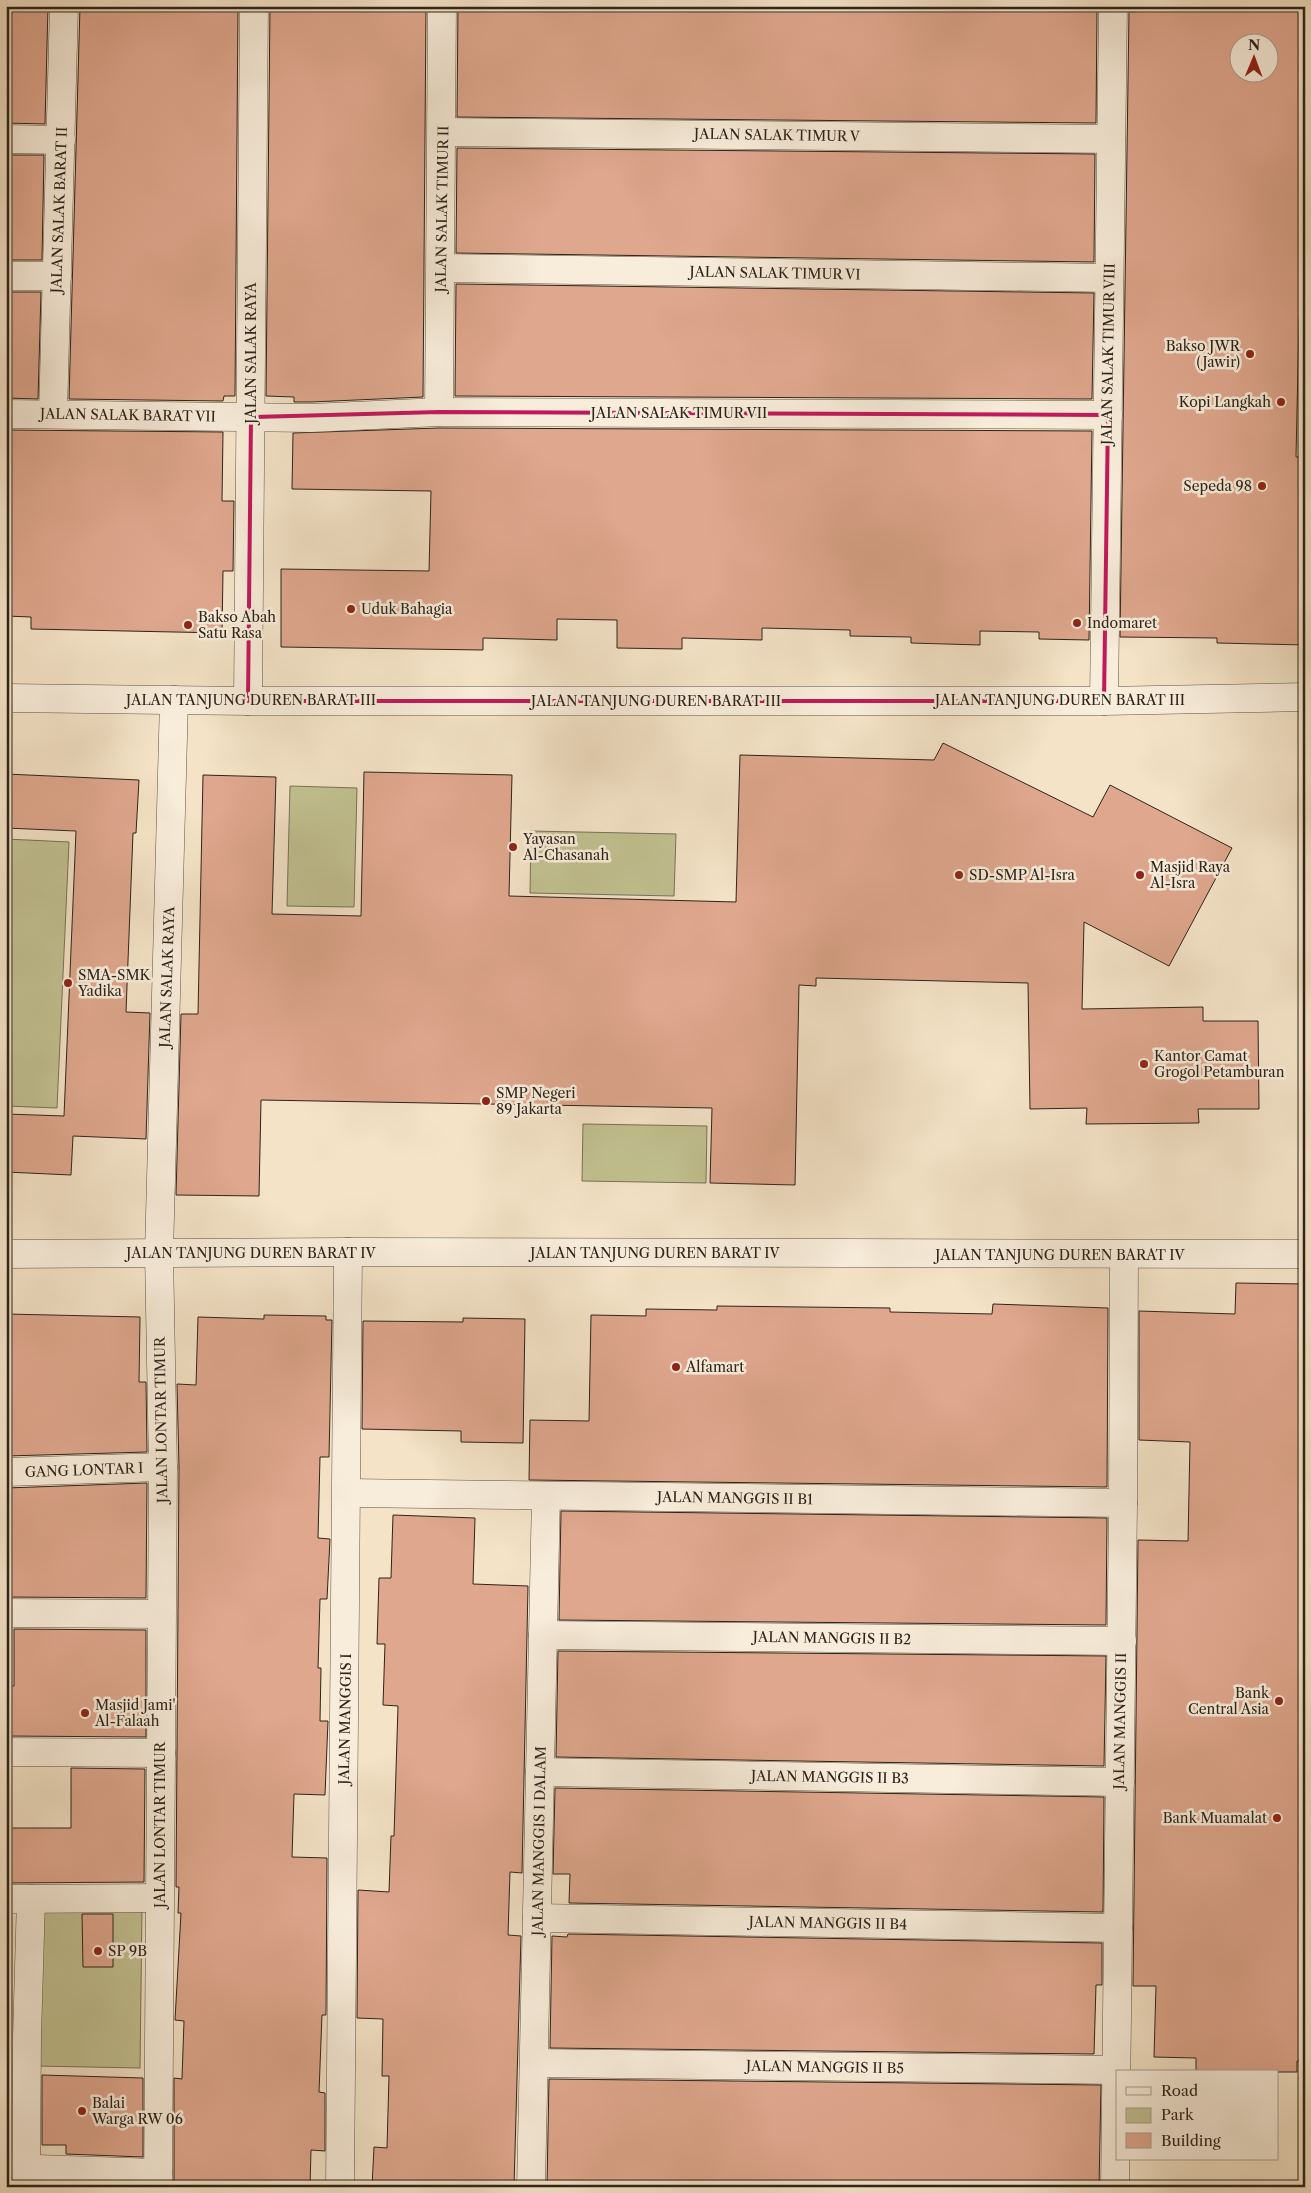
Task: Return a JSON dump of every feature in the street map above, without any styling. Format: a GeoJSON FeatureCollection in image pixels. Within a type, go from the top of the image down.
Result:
{"type":"FeatureCollection","features":[{"type":"Feature","properties":{"kind":"street","name":"JALAN SALAK BARAT II"},"geometry":{"type":"LineString","coordinates":[[53,414],[64,6]]}},
{"type":"Feature","properties":{"kind":"street","name":"JALAN SALAK RAYA"},"geometry":{"type":"LineString","coordinates":[[248,701],[254,6]]}},
{"type":"Feature","properties":{"kind":"street","name":"JALAN SALAK TIMUR II"},"geometry":{"type":"LineString","coordinates":[[439,412],[442,6]]}},
{"type":"Feature","properties":{"kind":"street","name":"JALAN SALAK TIMUR VIII"},"geometry":{"type":"LineString","coordinates":[[1104,701],[1113,6]]}},
{"type":"Feature","properties":{"kind":"street","name":"JALAN SALAK TIMUR V"},"geometry":{"type":"LineString","coordinates":[[442,132],[1111,139]]}},
{"type":"Feature","properties":{"kind":"street"},"geometry":{"type":"LineString","coordinates":[[6,139],[61,140]]}},
{"type":"Feature","properties":{"kind":"street","name":"JALAN SALAK TIMUR VI"},"geometry":{"type":"LineString","coordinates":[[441,268],[1109,278]]}},
{"type":"Feature","properties":{"kind":"street"},"geometry":{"type":"LineString","coordinates":[[6,276],[57,276]]}},
{"type":"Feature","properties":{"kind":"street","name":"JALAN SALAK TIMUR VII"},"geometry":{"type":"LineString","coordinates":[[250,417],[311,418],[439,412],[1108,415]]}},
{"type":"Feature","properties":{"kind":"street","name":"JALAN SALAK BARAT VII"},"geometry":{"type":"LineString","coordinates":[[6,414],[250,417]]}},
{"type":"Feature","properties":{"kind":"street","name":"JALAN TANJUNG DUREN BARAT III"},"geometry":{"type":"LineString","coordinates":[[6,698],[248,701],[1104,701],[1305,698]]}},
{"type":"Feature","properties":{"kind":"street","name":"JALAN SALAK RAYA"},"geometry":{"type":"LineString","coordinates":[[159,1253],[174,700]]}},
{"type":"Feature","properties":{"kind":"street","name":"JALAN TANJUNG DUREN BARAT IV"},"geometry":{"type":"LineString","coordinates":[[6,1254],[348,1252],[1305,1254]]}},
{"type":"Feature","properties":{"kind":"street","name":"JALAN MANGGIS I"},"geometry":{"type":"LineString","coordinates":[[340,2187],[348,1252]]}},
{"type":"Feature","properties":{"kind":"street","name":"JALAN LONTAR TIMUR"},"geometry":{"type":"LineString","coordinates":[[158,2180],[163,1467],[159,1253]]}},
{"type":"Feature","properties":{"kind":"street","name":"JALAN MANGGIS II"},"geometry":{"type":"LineString","coordinates":[[1115,2187],[1122,1641],[1124,1255]]}},
{"type":"Feature","properties":{"kind":"street","name":"GANG LONTAR I"},"geometry":{"type":"LineString","coordinates":[[6,1472],[163,1467]]}},
{"type":"Feature","properties":{"kind":"street","name":"JALAN MANGGIS II B1"},"geometry":{"type":"LineString","coordinates":[[347,1493],[1123,1503]]}},
{"type":"Feature","properties":{"kind":"street","name":"JALAN MANGGIS I DALAM"},"geometry":{"type":"LineString","coordinates":[[531,2187],[546,1496]]}},
{"type":"Feature","properties":{"kind":"street"},"geometry":{"type":"LineString","coordinates":[[6,1613],[161,1614]]}},
{"type":"Feature","properties":{"kind":"street","name":"JALAN MANGGIS II B2"},"geometry":{"type":"LineString","coordinates":[[543,1635],[1122,1641]]}},
{"type":"Feature","properties":{"kind":"street"},"geometry":{"type":"LineString","coordinates":[[6,1752],[161,1753]]}},
{"type":"Feature","properties":{"kind":"street","name":"JALAN MANGGIS II B3"},"geometry":{"type":"LineString","coordinates":[[540,1772],[1120,1782]]}},
{"type":"Feature","properties":{"kind":"street"},"geometry":{"type":"LineString","coordinates":[[158,2180],[16,2168],[16,2036],[19,1899],[160,1898]]}},
{"type":"Feature","properties":{"kind":"street","name":"JALAN MANGGIS II B4"},"geometry":{"type":"LineString","coordinates":[[537,1918],[1118,1928]]}},
{"type":"Feature","properties":{"kind":"street","name":"JALAN MANGGIS II B5"},"geometry":{"type":"LineString","coordinates":[[534,2063],[1116,2070]]}},
{"type":"Feature","properties":{"kind":"highlighted area"},"geometry":{"type":"Polygon","coordinates":[[[439,412],[1108,415],[1104,701],[248,701],[251,417],[439,412]]]}},
{"type":"Feature","properties":{"kind":"green space"},"geometry":{"type":"Polygon","coordinates":[[[290,786],[357,788],[354,907],[287,906],[290,786]]]}},
{"type":"Feature","properties":{"kind":"green space"},"geometry":{"type":"Polygon","coordinates":[[[531,831],[676,834],[674,896],[530,893],[531,831]]]}},
{"type":"Feature","properties":{"kind":"green space"},"geometry":{"type":"Polygon","coordinates":[[[6,839],[69,842],[57,1108],[6,1106],[6,839]]]}},
{"type":"Feature","properties":{"kind":"green space"},"geometry":{"type":"Polygon","coordinates":[[[583,1124],[707,1126],[706,1183],[582,1181],[583,1124]]]}},
{"type":"Feature","properties":{"kind":"green space"},"geometry":{"type":"Polygon","coordinates":[[[39,1908],[142,1909],[140,2068],[37,2066],[39,1908]]]}},
{"type":"Feature","properties":{"kind":"building"},"geometry":{"type":"Polygon","coordinates":[[[6,6],[48,6],[45,124],[6,123],[6,6]]]}},
{"type":"Feature","properties":{"kind":"building"},"geometry":{"type":"Polygon","coordinates":[[[80,6],[238,6],[235,396],[224,396],[223,401],[69,399],[80,6]]]}},
{"type":"Feature","properties":{"kind":"building"},"geometry":{"type":"Polygon","coordinates":[[[270,6],[426,6],[423,397],[294,402],[294,397],[266,396],[270,6]]]}},
{"type":"Feature","properties":{"kind":"building"},"geometry":{"type":"Polygon","coordinates":[[[458,6],[880,6],[1097,11],[1096,123],[457,117],[458,6]]]}},
{"type":"Feature","properties":{"kind":"building"},"geometry":{"type":"Polygon","coordinates":[[[1136,6],[1305,6],[1304,260],[1299,321],[1296,457],[1305,457],[1305,645],[1217,643],[1217,638],[1120,637],[1129,12],[1136,12],[1136,6]]]}},
{"type":"Feature","properties":{"kind":"building"},"geometry":{"type":"Polygon","coordinates":[[[457,148],[1095,154],[1094,262],[456,253],[457,148]]]}},
{"type":"Feature","properties":{"kind":"building"},"geometry":{"type":"Polygon","coordinates":[[[6,155],[44,155],[42,260],[6,260],[6,155]]]}},
{"type":"Feature","properties":{"kind":"building"},"geometry":{"type":"Polygon","coordinates":[[[456,284],[1094,293],[1092,399],[455,396],[456,284]]]}},
{"type":"Feature","properties":{"kind":"building"},"geometry":{"type":"Polygon","coordinates":[[[6,292],[41,292],[38,399],[6,398],[6,292]]]}},
{"type":"Feature","properties":{"kind":"building"},"geometry":{"type":"Polygon","coordinates":[[[439,428],[1092,431],[1089,640],[1039,639],[1039,632],[980,631],[980,645],[911,643],[911,637],[850,636],[850,630],[762,628],[762,640],[682,638],[682,649],[617,648],[617,620],[557,619],[557,640],[483,638],[483,650],[281,647],[281,569],[429,571],[431,491],[292,489],[293,433],[439,428]]]}},
{"type":"Feature","properties":{"kind":"building"},"geometry":{"type":"Polygon","coordinates":[[[7,430],[223,432],[222,501],[234,501],[233,571],[223,571],[222,633],[31,629],[31,617],[6,616],[7,430]]]}},
{"type":"Feature","properties":{"kind":"building"},"geometry":{"type":"Polygon","coordinates":[[[943,743],[1093,817],[1110,785],[1232,848],[1169,966],[1084,922],[1082,1009],[1203,1007],[1203,1021],[1258,1021],[1259,1109],[1198,1109],[1199,1123],[1086,1124],[1087,1108],[1030,1109],[1028,983],[816,978],[816,986],[799,985],[795,1185],[710,1183],[712,1108],[261,1100],[259,1196],[176,1195],[181,1014],[198,1014],[203,775],[276,777],[272,914],[361,916],[364,772],[512,775],[509,896],[736,902],[740,755],[934,760],[943,743]]]}},
{"type":"Feature","properties":{"kind":"building"},"geometry":{"type":"Polygon","coordinates":[[[6,774],[139,780],[136,833],[133,833],[126,1012],[150,1013],[146,1139],[73,1136],[71,1175],[6,1172],[6,1114],[64,1116],[76,831],[6,828],[6,774]]]}},
{"type":"Feature","properties":{"kind":"building"},"geometry":{"type":"Polygon","coordinates":[[[1236,1283],[1305,1284],[1305,2061],[1297,2061],[1297,2072],[1278,2072],[1278,2070],[1196,2070],[1196,2058],[1154,2057],[1156,1986],[1133,1986],[1138,1540],[1188,1541],[1190,1442],[1139,1440],[1139,1311],[1235,1314],[1236,1283]]]}},
{"type":"Feature","properties":{"kind":"building"},"geometry":{"type":"Polygon","coordinates":[[[993,1304],[1108,1308],[1107,1487],[529,1480],[530,1420],[589,1421],[591,1315],[646,1316],[646,1309],[717,1310],[717,1306],[890,1308],[890,1312],[992,1314],[993,1304]]]}},
{"type":"Feature","properties":{"kind":"building"},"geometry":{"type":"Polygon","coordinates":[[[6,1314],[140,1317],[139,1382],[146,1382],[147,1452],[6,1456],[6,1314]]]}},
{"type":"Feature","properties":{"kind":"building"},"geometry":{"type":"Polygon","coordinates":[[[264,1315],[326,1316],[326,1320],[332,1320],[329,1457],[320,1457],[318,1538],[330,1539],[327,1599],[320,1599],[318,1668],[321,1668],[320,1721],[328,1721],[325,1795],[294,1794],[292,1857],[327,1858],[326,2015],[322,2015],[319,2092],[325,2093],[325,2151],[311,2150],[310,2187],[174,2187],[174,2078],[182,2079],[184,2021],[175,2020],[181,1913],[178,1913],[179,1887],[176,1887],[179,1467],[177,1384],[196,1385],[198,1317],[264,1319],[264,1315]]]}},
{"type":"Feature","properties":{"kind":"building"},"geometry":{"type":"Polygon","coordinates":[[[463,1318],[525,1319],[523,1443],[461,1442],[461,1431],[362,1429],[363,1321],[463,1322],[463,1318]]]}},
{"type":"Feature","properties":{"kind":"building"},"geometry":{"type":"Polygon","coordinates":[[[147,1483],[146,1598],[6,1597],[6,1488],[147,1483]]]}},
{"type":"Feature","properties":{"kind":"building"},"geometry":{"type":"Polygon","coordinates":[[[561,1511],[1107,1518],[1106,1625],[559,1620],[561,1511]]]}},
{"type":"Feature","properties":{"kind":"building"},"geometry":{"type":"Polygon","coordinates":[[[393,1515],[475,1518],[473,1584],[528,1586],[522,1873],[510,1872],[508,1935],[521,1936],[514,2187],[372,2187],[374,2147],[387,2148],[389,2076],[382,2076],[383,2019],[357,2018],[358,1890],[389,1892],[391,1836],[394,1836],[398,1706],[383,1705],[385,1644],[377,1644],[379,1578],[391,1578],[393,1515]]]}},
{"type":"Feature","properties":{"kind":"building"},"geometry":{"type":"Polygon","coordinates":[[[14,1629],[146,1630],[146,1737],[6,1736],[6,1686],[14,1686],[14,1629]]]}},
{"type":"Feature","properties":{"kind":"building"},"geometry":{"type":"Polygon","coordinates":[[[558,1651],[1106,1656],[1104,1766],[556,1757],[558,1651]]]}},
{"type":"Feature","properties":{"kind":"building"},"geometry":{"type":"Polygon","coordinates":[[[71,1768],[145,1769],[144,1882],[6,1883],[6,1828],[71,1828],[71,1768]]]}},
{"type":"Feature","properties":{"kind":"building"},"geometry":{"type":"Polygon","coordinates":[[[555,1788],[1104,1797],[1103,1912],[569,1903],[570,1874],[553,1874],[555,1788]]]}},
{"type":"Feature","properties":{"kind":"building","name":"SP 9B"},"geometry":{"type":"Polygon","coordinates":[[[82,1914],[113,1914],[113,1967],[83,1967],[82,1914]]]}},
{"type":"Feature","properties":{"kind":"building"},"geometry":{"type":"Polygon","coordinates":[[[568,1934],[1102,1943],[1102,1985],[1096,1985],[1094,2054],[550,2048],[552,1936],[567,1937],[568,1934]]]}},
{"type":"Feature","properties":{"kind":"building","name":"Balai Warga RW 06"},"geometry":{"type":"Polygon","coordinates":[[[42,2075],[143,2078],[143,2157],[66,2154],[66,2145],[42,2145],[42,2075]]]}},
{"type":"Feature","properties":{"kind":"building"},"geometry":{"type":"Polygon","coordinates":[[[549,2079],[1101,2085],[1099,2187],[547,2186],[549,2079]]]}},
{"type":"Feature","properties":{"kind":"place","name":"Bakso JWR (Jawir)"},"geometry":{"type":"Point","coordinates":[1250,354]}},
{"type":"Feature","properties":{"kind":"place","name":"Kopi Langkah"},"geometry":{"type":"Point","coordinates":[1281,402]}},
{"type":"Feature","properties":{"kind":"place","name":"Sepeda 98"},"geometry":{"type":"Point","coordinates":[1262,486]}},
{"type":"Feature","properties":{"kind":"place","name":"Uduk Bahagia"},"geometry":{"type":"Point","coordinates":[351,609]}},
{"type":"Feature","properties":{"kind":"place","name":"Indomaret"},"geometry":{"type":"Point","coordinates":[1077,623]}},
{"type":"Feature","properties":{"kind":"place","name":"Bakso Abah Satu Rasa"},"geometry":{"type":"Point","coordinates":[188,625]}},
{"type":"Feature","properties":{"kind":"place","name":"Yayasan Al-Chasanah"},"geometry":{"type":"Point","coordinates":[513,847]}},
{"type":"Feature","properties":{"kind":"place","name":"SD-SMP Al-Isra"},"geometry":{"type":"Point","coordinates":[959,875]}},
{"type":"Feature","properties":{"kind":"place","name":"Masjid Raya Al-Isra"},"geometry":{"type":"Point","coordinates":[1140,875]}},
{"type":"Feature","properties":{"kind":"place","name":"SMA-SMK Yadika"},"geometry":{"type":"Point","coordinates":[68,983]}},
{"type":"Feature","properties":{"kind":"place","name":"Kantor Camat Grogol Petamburan"},"geometry":{"type":"Point","coordinates":[1144,1064]}},
{"type":"Feature","properties":{"kind":"place","name":"SMP Negeri 89 Jakarta"},"geometry":{"type":"Point","coordinates":[486,1101]}},
{"type":"Feature","properties":{"kind":"place","name":"Alfamart"},"geometry":{"type":"Point","coordinates":[676,1367]}},
{"type":"Feature","properties":{"kind":"place","name":"Bank Central Asia"},"geometry":{"type":"Point","coordinates":[1279,1701]}},
{"type":"Feature","properties":{"kind":"place","name":"Masjid Jami' Al-Falaah"},"geometry":{"type":"Point","coordinates":[85,1713]}},
{"type":"Feature","properties":{"kind":"place","name":"Bank Muamalat"},"geometry":{"type":"Point","coordinates":[1277,1818]}},
{"type":"Feature","properties":{"kind":"place","name":"SP 9B"},"geometry":{"type":"Point","coordinates":[98,1951]}},
{"type":"Feature","properties":{"kind":"place","name":"Balai Warga RW 06"},"geometry":{"type":"Point","coordinates":[82,2111]}}]}
